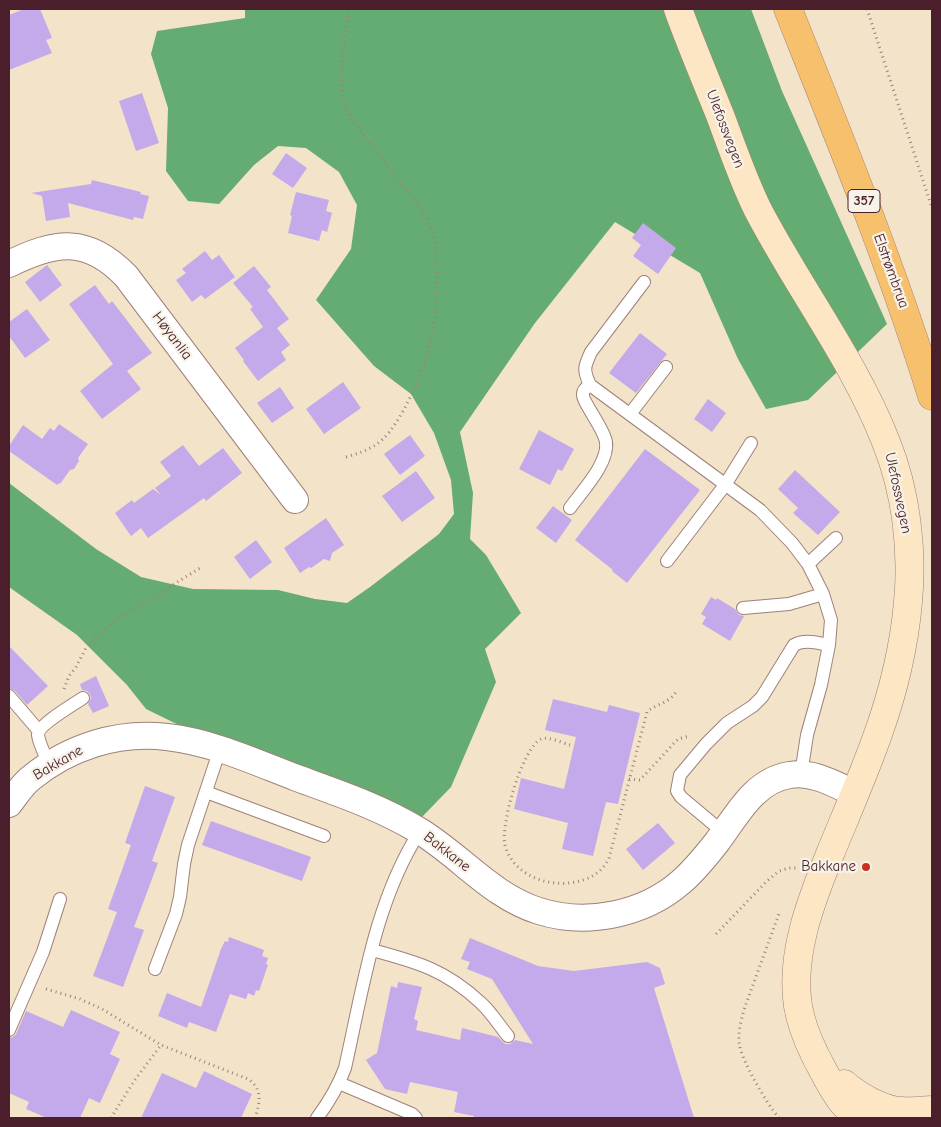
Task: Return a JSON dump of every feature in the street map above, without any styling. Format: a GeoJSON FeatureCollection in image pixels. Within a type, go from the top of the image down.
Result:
{"type":"FeatureCollection","features":[{"type":"Feature","properties":{"kind":"main road","name":"Elstrømbrua"},"geometry":{"type":"LineString","coordinates":[[788,9],[880,241],[906,311],[932,396]]}},
{"type":"Feature","properties":{"kind":"street","name":"Ulefossvegen"},"geometry":{"type":"LineString","coordinates":[[678,9],[757,208],[873,412],[887,445],[906,520],[909,557],[908,600],[902,646],[893,686],[880,728],[820,879],[806,920],[797,975],[798,1006],[807,1038],[844,1104],[862,1118]]}},
{"type":"Feature","properties":{"kind":"street","name":"Høyanlia"},"geometry":{"type":"LineString","coordinates":[[9,264],[43,249],[75,246],[104,256],[112,262],[132,283],[295,500]]}},
{"type":"Feature","properties":{"kind":"street","name":"Bakkane"},"geometry":{"type":"LineString","coordinates":[[9,804],[29,780],[49,765],[97,742],[144,735],[168,737],[220,749],[392,815],[420,831],[489,885],[515,902],[539,911],[562,916],[602,918],[643,906],[680,884],[724,833],[749,798],[775,779],[801,774],[814,776],[854,793]]}},
{"type":"Feature","properties":{"kind":"street","name":"Ulefossvegen"},"geometry":{"type":"LineString","coordinates":[[820,1064],[854,1092],[871,1102],[899,1111],[932,1110]]}},
{"type":"Feature","properties":{"kind":"lane"},"geometry":{"type":"LineString","coordinates":[[644,282],[591,352],[585,364],[585,374],[590,385],[760,510],[792,543],[808,564],[823,594],[831,620],[829,645],[821,685],[807,735],[801,774]]}},
{"type":"Feature","properties":{"kind":"lane"},"geometry":{"type":"LineString","coordinates":[[630,414],[666,368]]}},
{"type":"Feature","properties":{"kind":"lane"},"geometry":{"type":"LineString","coordinates":[[570,508],[602,464],[606,454],[606,442],[600,424],[584,398],[583,393],[590,385]]}},
{"type":"Feature","properties":{"kind":"lane"},"geometry":{"type":"LineString","coordinates":[[667,561],[725,485],[751,444]]}},
{"type":"Feature","properties":{"kind":"lane"},"geometry":{"type":"LineString","coordinates":[[808,564],[836,538]]}},
{"type":"Feature","properties":{"kind":"lane"},"geometry":{"type":"LineString","coordinates":[[743,608],[789,604],[823,594]]}},
{"type":"Feature","properties":{"kind":"lane"},"geometry":{"type":"LineString","coordinates":[[724,833],[677,792],[680,775],[727,723],[753,706],[762,697],[794,645],[799,642],[808,641],[829,645]]}},
{"type":"Feature","properties":{"kind":"lane"},"geometry":{"type":"LineString","coordinates":[[9,696],[39,731]]}},
{"type":"Feature","properties":{"kind":"lane"},"geometry":{"type":"LineString","coordinates":[[49,765],[38,737],[39,731],[46,723],[83,698]]}},
{"type":"Feature","properties":{"kind":"lane"},"geometry":{"type":"LineString","coordinates":[[155,969],[176,914],[188,845],[220,749]]}},
{"type":"Feature","properties":{"kind":"lane"},"geometry":{"type":"LineString","coordinates":[[206,792],[324,836]]}},
{"type":"Feature","properties":{"kind":"lane"},"geometry":{"type":"LineString","coordinates":[[317,1118],[340,1083],[378,924],[390,891],[409,849],[420,831]]}},
{"type":"Feature","properties":{"kind":"lane"},"geometry":{"type":"LineString","coordinates":[[9,1030],[51,930],[60,899]]}},
{"type":"Feature","properties":{"kind":"lane"},"geometry":{"type":"LineString","coordinates":[[372,950],[419,963],[444,975],[482,1004],[508,1036]]}},
{"type":"Feature","properties":{"kind":"lane"},"geometry":{"type":"LineString","coordinates":[[340,1083],[412,1114],[416,1118]]}},
{"type":"Feature","properties":{"kind":"path"},"geometry":{"type":"LineString","coordinates":[[346,457],[370,449],[384,438],[405,408],[426,359],[434,320],[437,264],[435,240],[429,224],[419,207],[352,120],[346,108],[340,70],[348,9]]}},
{"type":"Feature","properties":{"kind":"path"},"geometry":{"type":"LineString","coordinates":[[867,9],[932,208]]}},
{"type":"Feature","properties":{"kind":"path"},"geometry":{"type":"LineString","coordinates":[[70,707],[63,692],[66,682],[92,640],[118,619],[200,568]]}},
{"type":"Feature","properties":{"kind":"path"},"geometry":{"type":"LineString","coordinates":[[570,745],[546,738],[534,744],[518,775],[513,790],[504,835],[505,847],[513,861],[535,879],[562,884],[580,882],[597,874],[606,865],[647,712],[651,708],[668,702],[676,692]]}},
{"type":"Feature","properties":{"kind":"path"},"geometry":{"type":"LineString","coordinates":[[629,779],[640,780],[678,739],[687,736],[698,737],[706,744]]}},
{"type":"Feature","properties":{"kind":"path"},"geometry":{"type":"LineString","coordinates":[[716,934],[779,871],[797,868]]}},
{"type":"Feature","properties":{"kind":"path"},"geometry":{"type":"LineString","coordinates":[[29,984],[60,992],[87,1002],[161,1045],[248,1079],[259,1090],[260,1100],[255,1118]]}},
{"type":"Feature","properties":{"kind":"path"},"geometry":{"type":"LineString","coordinates":[[739,1044],[756,1082],[779,1118]]}},
{"type":"Feature","properties":{"kind":"path"},"geometry":{"type":"LineString","coordinates":[[111,1118],[134,1081],[161,1045]]}},
{"type":"Feature","properties":{"kind":"green space"},"geometry":{"type":"Polygon","coordinates":[[[245,9],[751,9],[782,91],[887,324],[808,400],[766,409],[738,359],[700,273],[615,222],[535,323],[460,432],[473,493],[470,539],[486,555],[521,613],[485,649],[496,682],[451,787],[422,817],[322,775],[191,731],[146,709],[127,685],[77,635],[9,587],[9,483],[96,549],[141,577],[193,589],[278,590],[315,599],[347,603],[439,534],[454,514],[451,480],[434,433],[411,394],[374,366],[316,300],[351,249],[357,205],[339,172],[306,148],[278,146],[254,165],[219,204],[188,201],[166,171],[168,108],[151,54],[157,31],[245,18],[245,9]]]}},
{"type":"Feature","properties":{"kind":"building"},"geometry":{"type":"Polygon","coordinates":[[[24,9],[40,9],[52,38],[46,40],[52,53],[9,70],[9,15],[24,9]]]}},
{"type":"Feature","properties":{"kind":"building"},"geometry":{"type":"Polygon","coordinates":[[[142,93],[159,143],[136,151],[119,101],[142,93]]]}},
{"type":"Feature","properties":{"kind":"building"},"geometry":{"type":"Polygon","coordinates":[[[286,153],[307,168],[293,188],[272,174],[286,153]]]}},
{"type":"Feature","properties":{"kind":"building"},"geometry":{"type":"Polygon","coordinates":[[[92,180],[141,192],[140,194],[149,196],[143,219],[134,217],[133,220],[68,203],[70,217],[46,221],[42,196],[31,193],[91,184],[92,180]]]}},
{"type":"Feature","properties":{"kind":"building"},"geometry":{"type":"Polygon","coordinates":[[[296,192],[329,200],[326,211],[332,213],[327,232],[322,230],[319,241],[288,233],[296,192]]]}},
{"type":"Feature","properties":{"kind":"building"},"geometry":{"type":"Polygon","coordinates":[[[643,223],[676,248],[658,274],[633,256],[641,245],[632,238],[643,223]]]}},
{"type":"Feature","properties":{"kind":"building"},"geometry":{"type":"Polygon","coordinates":[[[205,251],[212,260],[219,255],[235,277],[205,299],[201,295],[192,302],[176,280],[186,273],[182,269],[205,251]]]}},
{"type":"Feature","properties":{"kind":"building"},"geometry":{"type":"Polygon","coordinates":[[[47,265],[62,285],[40,302],[25,282],[47,265]]]}},
{"type":"Feature","properties":{"kind":"building"},"geometry":{"type":"Polygon","coordinates":[[[254,266],[271,287],[267,290],[289,319],[277,328],[290,345],[281,352],[286,360],[258,381],[235,348],[263,327],[250,309],[253,307],[233,283],[254,266]]]}},
{"type":"Feature","properties":{"kind":"building"},"geometry":{"type":"Polygon","coordinates":[[[95,285],[109,304],[112,301],[152,353],[127,371],[141,389],[102,419],[80,391],[113,364],[69,304],[95,285]]]}},
{"type":"Feature","properties":{"kind":"building"},"geometry":{"type":"Polygon","coordinates":[[[27,309],[50,340],[25,358],[9,336],[9,322],[27,309]]]}},
{"type":"Feature","properties":{"kind":"building"},"geometry":{"type":"Polygon","coordinates":[[[640,333],[667,354],[636,393],[609,373],[640,333]]]}},
{"type":"Feature","properties":{"kind":"building"},"geometry":{"type":"Polygon","coordinates":[[[343,382],[361,408],[324,434],[306,409],[343,382]]]}},
{"type":"Feature","properties":{"kind":"building"},"geometry":{"type":"Polygon","coordinates":[[[280,387],[294,408],[272,423],[257,403],[280,387]]]}},
{"type":"Feature","properties":{"kind":"building"},"geometry":{"type":"Polygon","coordinates":[[[708,399],[726,413],[712,432],[694,419],[708,399]]]}},
{"type":"Feature","properties":{"kind":"building"},"geometry":{"type":"Polygon","coordinates":[[[59,424],[88,444],[78,458],[79,461],[74,469],[70,470],[60,484],[57,485],[9,451],[9,446],[23,425],[42,439],[50,428],[54,431],[59,424]]]}},
{"type":"Feature","properties":{"kind":"building"},"geometry":{"type":"Polygon","coordinates":[[[539,430],[574,449],[562,471],[558,469],[550,485],[519,469],[539,430]]]}},
{"type":"Feature","properties":{"kind":"building"},"geometry":{"type":"Polygon","coordinates":[[[410,435],[425,456],[400,475],[384,454],[410,435]]]}},
{"type":"Feature","properties":{"kind":"building"},"geometry":{"type":"Polygon","coordinates":[[[183,445],[199,466],[223,448],[242,473],[206,501],[204,498],[148,538],[141,528],[131,536],[115,513],[132,500],[134,503],[153,489],[161,495],[155,488],[171,476],[160,462],[183,445]]]}},
{"type":"Feature","properties":{"kind":"building"},"geometry":{"type":"Polygon","coordinates":[[[645,449],[700,490],[627,583],[575,540],[645,449]]]}},
{"type":"Feature","properties":{"kind":"building"},"geometry":{"type":"Polygon","coordinates":[[[795,470],[840,512],[818,535],[793,513],[798,508],[778,489],[795,470]]]}},
{"type":"Feature","properties":{"kind":"building"},"geometry":{"type":"Polygon","coordinates":[[[416,471],[435,498],[402,522],[382,496],[416,471]]]}},
{"type":"Feature","properties":{"kind":"building"},"geometry":{"type":"Polygon","coordinates":[[[553,506],[572,520],[556,543],[536,528],[553,506]]]}},
{"type":"Feature","properties":{"kind":"building"},"geometry":{"type":"Polygon","coordinates":[[[326,518],[344,545],[332,553],[330,561],[324,559],[300,573],[284,548],[326,518]]]}},
{"type":"Feature","properties":{"kind":"building"},"geometry":{"type":"Polygon","coordinates":[[[256,540],[272,562],[250,579],[234,557],[256,540]]]}},
{"type":"Feature","properties":{"kind":"building"},"geometry":{"type":"Polygon","coordinates":[[[711,597],[716,600],[717,598],[735,609],[739,615],[744,616],[730,641],[702,624],[706,617],[701,614],[711,597]]]}},
{"type":"Feature","properties":{"kind":"building"},"geometry":{"type":"Polygon","coordinates":[[[9,646],[48,686],[27,705],[15,691],[9,688],[9,646]]]}},
{"type":"Feature","properties":{"kind":"building"},"geometry":{"type":"Polygon","coordinates":[[[96,676],[109,706],[93,713],[88,704],[91,698],[90,694],[82,690],[80,684],[96,676]]]}},
{"type":"Feature","properties":{"kind":"building"},"geometry":{"type":"Polygon","coordinates":[[[553,699],[607,712],[609,705],[640,713],[618,804],[606,802],[593,856],[562,849],[568,823],[514,809],[521,778],[564,789],[576,737],[545,730],[553,699]]]}},
{"type":"Feature","properties":{"kind":"building"},"geometry":{"type":"Polygon","coordinates":[[[145,786],[175,797],[152,861],[158,863],[134,927],[144,930],[123,987],[93,976],[117,912],[108,909],[131,845],[125,843],[145,786]]]}},
{"type":"Feature","properties":{"kind":"building"},"geometry":{"type":"Polygon","coordinates":[[[211,821],[311,857],[302,881],[202,845],[211,821]]]}},
{"type":"Feature","properties":{"kind":"building"},"geometry":{"type":"Polygon","coordinates":[[[658,823],[675,843],[643,870],[626,849],[658,823]]]}},
{"type":"Feature","properties":{"kind":"building"},"geometry":{"type":"Polygon","coordinates":[[[229,937],[264,950],[262,956],[268,958],[266,964],[268,965],[259,991],[256,990],[254,996],[248,993],[246,999],[230,994],[216,1032],[189,1022],[187,1028],[158,1016],[167,993],[201,1007],[221,949],[225,941],[228,942],[229,937]]]}},
{"type":"Feature","properties":{"kind":"building"},"geometry":{"type":"Polygon","coordinates":[[[470,938],[538,966],[574,971],[647,962],[660,968],[665,984],[654,988],[694,1118],[474,1118],[474,1116],[454,1112],[458,1092],[410,1082],[407,1094],[385,1089],[366,1060],[377,1053],[391,986],[397,988],[398,982],[422,987],[414,1019],[418,1021],[416,1030],[460,1040],[462,1028],[498,1037],[505,1044],[510,1044],[515,1040],[533,1044],[492,979],[467,969],[470,962],[461,959],[470,938]]]}},
{"type":"Feature","properties":{"kind":"building"},"geometry":{"type":"Polygon","coordinates":[[[71,1010],[120,1032],[110,1054],[120,1059],[100,1103],[89,1098],[80,1118],[47,1118],[26,1109],[29,1102],[9,1093],[9,1038],[16,1034],[26,1011],[63,1027],[71,1010]]]}},
{"type":"Feature","properties":{"kind":"building"},"geometry":{"type":"Polygon","coordinates":[[[204,1071],[252,1094],[241,1118],[141,1118],[162,1073],[196,1088],[204,1071]]]}},
{"type":"Feature","properties":{"kind":"place","name":"Bakkane"},"geometry":{"type":"Point","coordinates":[866,867]}}]}
